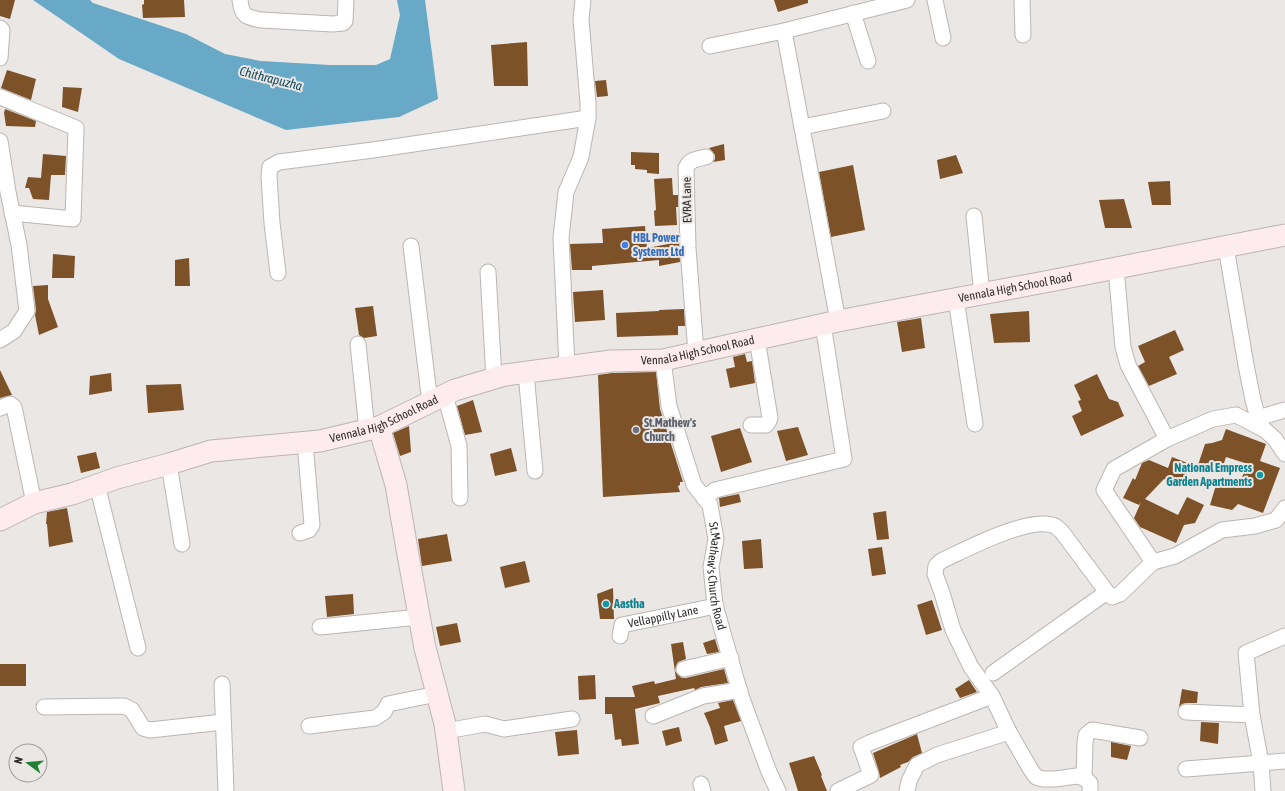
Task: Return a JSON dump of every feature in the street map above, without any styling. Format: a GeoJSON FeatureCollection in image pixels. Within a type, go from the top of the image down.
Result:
{"type":"FeatureCollection","features":[{"type":"Feature","properties":{"kind":"main road","name":"Vennala High School Road"},"geometry":{"type":"LineString","coordinates":[[0,520],[34,503],[72,494],[117,478],[211,451],[320,441],[373,428],[455,390],[505,375],[611,361],[663,360],[831,323],[1285,235]]}},
{"type":"Feature","properties":{"kind":"main road"},"geometry":{"type":"LineString","coordinates":[[373,428],[396,484],[426,648],[446,731],[454,791]]}},
{"type":"Feature","properties":{"kind":"street"},"geometry":{"type":"LineString","coordinates":[[240,0],[241,10],[250,18],[261,20],[333,24],[343,23],[345,21],[346,0]]}},
{"type":"Feature","properties":{"kind":"street"},"geometry":{"type":"LineString","coordinates":[[567,367],[561,238],[566,192],[581,157],[588,118],[581,19],[583,0]]}},
{"type":"Feature","properties":{"kind":"street"},"geometry":{"type":"LineString","coordinates":[[710,46],[784,31],[886,3],[907,0]]}},
{"type":"Feature","properties":{"kind":"street"},"geometry":{"type":"LineString","coordinates":[[935,0],[943,38]]}},
{"type":"Feature","properties":{"kind":"street"},"geometry":{"type":"LineString","coordinates":[[1022,0],[1023,35]]}},
{"type":"Feature","properties":{"kind":"street"},"geometry":{"type":"LineString","coordinates":[[853,13],[868,61]]}},
{"type":"Feature","properties":{"kind":"street"},"geometry":{"type":"LineString","coordinates":[[0,28],[2,30],[0,58]]}},
{"type":"Feature","properties":{"kind":"street"},"geometry":{"type":"LineString","coordinates":[[704,498],[715,490],[844,459],[831,323],[802,127],[784,31]]}},
{"type":"Feature","properties":{"kind":"street"},"geometry":{"type":"LineString","coordinates":[[0,97],[76,128],[73,219],[12,213]]}},
{"type":"Feature","properties":{"kind":"street"},"geometry":{"type":"LineString","coordinates":[[802,127],[882,112]]}},
{"type":"Feature","properties":{"kind":"street"},"geometry":{"type":"LineString","coordinates":[[278,272],[272,223],[269,176],[270,167],[280,162],[373,150],[588,118]]}},
{"type":"Feature","properties":{"kind":"street"},"geometry":{"type":"LineString","coordinates":[[0,141],[19,245],[27,311],[14,331],[0,340]]}},
{"type":"Feature","properties":{"kind":"street","name":"EVRA Lane"},"geometry":{"type":"LineString","coordinates":[[696,353],[688,248],[686,168],[688,163],[692,160],[706,157]]}},
{"type":"Feature","properties":{"kind":"street"},"geometry":{"type":"LineString","coordinates":[[974,216],[982,294]]}},
{"type":"Feature","properties":{"kind":"street"},"geometry":{"type":"LineString","coordinates":[[411,246],[437,399],[459,446],[460,498]]}},
{"type":"Feature","properties":{"kind":"street"},"geometry":{"type":"LineString","coordinates":[[1226,247],[1252,400],[1258,418],[1285,410]]}},
{"type":"Feature","properties":{"kind":"street"},"geometry":{"type":"LineString","coordinates":[[1116,268],[1122,347],[1128,365],[1167,439]]}},
{"type":"Feature","properties":{"kind":"street"},"geometry":{"type":"LineString","coordinates":[[488,272],[494,379]]}},
{"type":"Feature","properties":{"kind":"street"},"geometry":{"type":"LineString","coordinates":[[956,299],[975,424]]}},
{"type":"Feature","properties":{"kind":"street"},"geometry":{"type":"LineString","coordinates":[[751,425],[766,425],[770,421],[757,339]]}},
{"type":"Feature","properties":{"kind":"street"},"geometry":{"type":"LineString","coordinates":[[358,344],[373,428]]}},
{"type":"Feature","properties":{"kind":"street","name":"St.Mathew's Church Road"},"geometry":{"type":"LineString","coordinates":[[663,360],[669,406],[694,484],[710,505],[716,539],[711,567],[716,606],[740,690],[769,772],[778,791]]}},
{"type":"Feature","properties":{"kind":"street"},"geometry":{"type":"LineString","coordinates":[[526,373],[535,471]]}},
{"type":"Feature","properties":{"kind":"street"},"geometry":{"type":"LineString","coordinates":[[0,408],[10,404],[14,407],[34,503]]}},
{"type":"Feature","properties":{"kind":"street"},"geometry":{"type":"LineString","coordinates":[[1153,562],[1104,490],[1114,469],[1167,439],[1213,419],[1236,414],[1265,430],[1275,439],[1285,454]]}},
{"type":"Feature","properties":{"kind":"street"},"geometry":{"type":"LineString","coordinates":[[300,533],[309,530],[312,524],[305,442]]}},
{"type":"Feature","properties":{"kind":"street"},"geometry":{"type":"LineString","coordinates":[[169,464],[182,544]]}},
{"type":"Feature","properties":{"kind":"street"},"geometry":{"type":"LineString","coordinates":[[97,485],[138,648]]}},
{"type":"Feature","properties":{"kind":"street"},"geometry":{"type":"LineString","coordinates":[[1087,784],[1077,776],[1043,779],[1036,777],[1031,770],[1008,732],[992,696],[971,667],[953,630],[935,574],[936,566],[941,561],[1017,528],[1045,524],[1056,526],[1062,532],[1112,597],[1120,594],[1153,562],[1175,556],[1222,530],[1255,526],[1276,520],[1285,508]]}},
{"type":"Feature","properties":{"kind":"street"},"geometry":{"type":"LineString","coordinates":[[992,673],[1100,597],[1106,590]]}},
{"type":"Feature","properties":{"kind":"street","name":"Vellappilly Lane"},"geometry":{"type":"LineString","coordinates":[[620,636],[622,625],[716,606]]}},
{"type":"Feature","properties":{"kind":"street"},"geometry":{"type":"LineString","coordinates":[[320,627],[420,617]]}},
{"type":"Feature","properties":{"kind":"street"},"geometry":{"type":"LineString","coordinates":[[1263,791],[1261,763],[1252,715],[1246,653],[1285,636]]}},
{"type":"Feature","properties":{"kind":"street"},"geometry":{"type":"LineString","coordinates":[[684,669],[731,658]]}},
{"type":"Feature","properties":{"kind":"street"},"geometry":{"type":"LineString","coordinates":[[222,684],[226,791]]}},
{"type":"Feature","properties":{"kind":"street"},"geometry":{"type":"LineString","coordinates":[[653,716],[703,696],[740,690]]}},
{"type":"Feature","properties":{"kind":"street"},"geometry":{"type":"LineString","coordinates":[[309,726],[375,718],[384,712],[388,704],[437,694]]}},
{"type":"Feature","properties":{"kind":"street"},"geometry":{"type":"LineString","coordinates":[[838,791],[871,775],[861,747],[992,696]]}},
{"type":"Feature","properties":{"kind":"street"},"geometry":{"type":"LineString","coordinates":[[44,707],[124,706],[132,710],[143,728],[150,730],[223,722]]}},
{"type":"Feature","properties":{"kind":"street"},"geometry":{"type":"LineString","coordinates":[[1186,712],[1252,715]]}},
{"type":"Feature","properties":{"kind":"street"},"geometry":{"type":"LineString","coordinates":[[446,731],[485,724],[504,729],[572,718]]}},
{"type":"Feature","properties":{"kind":"street"},"geometry":{"type":"LineString","coordinates":[[1087,784],[1084,742],[1086,735],[1092,730],[1140,738]]}},
{"type":"Feature","properties":{"kind":"street"},"geometry":{"type":"LineString","coordinates":[[907,791],[909,781],[917,765],[937,755],[1008,732]]}},
{"type":"Feature","properties":{"kind":"street"},"geometry":{"type":"LineString","coordinates":[[1186,769],[1285,761]]}},
{"type":"Feature","properties":{"kind":"water","name":"Chithrapuzha"},"geometry":{"type":"Polygon","coordinates":[[[33,0],[90,0],[93,3],[186,34],[225,54],[261,61],[330,65],[376,65],[390,59],[400,15],[397,0],[425,0],[438,99],[399,117],[286,130],[119,59],[33,0]]]}},
{"type":"Feature","properties":{"kind":"building"},"geometry":{"type":"Polygon","coordinates":[[[0,0],[15,0],[10,19],[0,16],[0,0]]]}},
{"type":"Feature","properties":{"kind":"building"},"geometry":{"type":"Polygon","coordinates":[[[144,0],[184,0],[185,17],[143,18],[142,5],[144,4],[144,0]]]}},
{"type":"Feature","properties":{"kind":"building"},"geometry":{"type":"Polygon","coordinates":[[[774,0],[808,0],[808,3],[778,12],[774,0]]]}},
{"type":"Feature","properties":{"kind":"building"},"geometry":{"type":"Polygon","coordinates":[[[527,42],[528,86],[494,86],[491,45],[527,42]]]}},
{"type":"Feature","properties":{"kind":"building"},"geometry":{"type":"Polygon","coordinates":[[[7,70],[36,79],[31,100],[1,88],[7,70]]]}},
{"type":"Feature","properties":{"kind":"building"},"geometry":{"type":"Polygon","coordinates":[[[606,80],[608,96],[597,97],[595,81],[606,80]]]}},
{"type":"Feature","properties":{"kind":"building"},"geometry":{"type":"Polygon","coordinates":[[[63,87],[82,88],[78,112],[62,107],[63,87]]]}},
{"type":"Feature","properties":{"kind":"building"},"geometry":{"type":"Polygon","coordinates":[[[5,109],[36,121],[35,127],[6,126],[4,113],[5,109]]]}},
{"type":"Feature","properties":{"kind":"building"},"geometry":{"type":"Polygon","coordinates":[[[724,144],[725,160],[713,162],[715,155],[709,148],[724,144]]]}},
{"type":"Feature","properties":{"kind":"building"},"geometry":{"type":"Polygon","coordinates":[[[631,152],[659,153],[659,174],[647,173],[647,170],[635,169],[635,165],[631,165],[631,152]]]}},
{"type":"Feature","properties":{"kind":"building"},"geometry":{"type":"Polygon","coordinates":[[[43,154],[66,156],[65,175],[51,175],[49,200],[33,199],[29,188],[25,188],[28,177],[41,178],[43,154]]]}},
{"type":"Feature","properties":{"kind":"building"},"geometry":{"type":"Polygon","coordinates":[[[956,155],[963,173],[940,179],[937,160],[956,155]]]}},
{"type":"Feature","properties":{"kind":"building"},"geometry":{"type":"Polygon","coordinates":[[[853,165],[865,230],[831,237],[819,172],[853,165]]]}},
{"type":"Feature","properties":{"kind":"building"},"geometry":{"type":"Polygon","coordinates":[[[672,178],[673,195],[678,195],[678,207],[676,207],[677,225],[655,226],[654,211],[656,210],[654,179],[672,178]]]}},
{"type":"Feature","properties":{"kind":"building"},"geometry":{"type":"Polygon","coordinates":[[[1170,181],[1171,205],[1152,205],[1148,182],[1170,181]]]}},
{"type":"Feature","properties":{"kind":"building"},"geometry":{"type":"Polygon","coordinates":[[[1124,199],[1132,228],[1105,228],[1099,200],[1124,199]]]}},
{"type":"Feature","properties":{"kind":"building"},"geometry":{"type":"Polygon","coordinates":[[[645,226],[647,248],[679,242],[680,262],[659,266],[659,260],[592,266],[592,270],[572,270],[570,244],[603,243],[602,229],[645,226]]]}},
{"type":"Feature","properties":{"kind":"building"},"geometry":{"type":"Polygon","coordinates":[[[53,254],[75,256],[74,278],[52,278],[53,254]]]}},
{"type":"Feature","properties":{"kind":"building"},"geometry":{"type":"Polygon","coordinates":[[[189,258],[190,286],[175,286],[175,260],[189,258]]]}},
{"type":"Feature","properties":{"kind":"building"},"geometry":{"type":"Polygon","coordinates":[[[48,285],[48,299],[58,327],[39,335],[35,315],[36,310],[33,286],[48,285]]]}},
{"type":"Feature","properties":{"kind":"building"},"geometry":{"type":"Polygon","coordinates":[[[603,290],[605,320],[575,322],[573,292],[603,290]]]}},
{"type":"Feature","properties":{"kind":"building"},"geometry":{"type":"Polygon","coordinates":[[[373,306],[377,336],[364,338],[359,335],[355,308],[373,306]]]}},
{"type":"Feature","properties":{"kind":"building"},"geometry":{"type":"Polygon","coordinates":[[[684,309],[685,326],[678,326],[678,335],[617,337],[616,313],[684,309]]]}},
{"type":"Feature","properties":{"kind":"building"},"geometry":{"type":"Polygon","coordinates":[[[1029,311],[1030,342],[994,343],[990,314],[1029,311]]]}},
{"type":"Feature","properties":{"kind":"building"},"geometry":{"type":"Polygon","coordinates":[[[921,318],[925,348],[902,352],[897,322],[921,318]]]}},
{"type":"Feature","properties":{"kind":"building"},"geometry":{"type":"Polygon","coordinates":[[[1175,330],[1184,350],[1169,357],[1177,374],[1149,386],[1138,366],[1145,362],[1138,346],[1175,330]]]}},
{"type":"Feature","properties":{"kind":"building"},"geometry":{"type":"Polygon","coordinates":[[[745,354],[747,362],[752,361],[755,383],[730,388],[726,369],[735,367],[733,357],[745,354]]]}},
{"type":"Feature","properties":{"kind":"building"},"geometry":{"type":"Polygon","coordinates":[[[0,370],[12,395],[0,398],[0,370]]]}},
{"type":"Feature","properties":{"kind":"building","name":"St.Mathew's Church"},"geometry":{"type":"Polygon","coordinates":[[[656,372],[660,409],[683,482],[680,482],[680,485],[678,486],[680,492],[603,497],[598,375],[612,373],[656,372]]]}},
{"type":"Feature","properties":{"kind":"building"},"geometry":{"type":"Polygon","coordinates":[[[111,373],[112,391],[89,395],[90,376],[111,373]]]}},
{"type":"Feature","properties":{"kind":"building"},"geometry":{"type":"Polygon","coordinates":[[[1097,374],[1109,399],[1118,402],[1124,416],[1081,436],[1072,416],[1082,411],[1078,401],[1081,400],[1074,385],[1097,374]]]}},
{"type":"Feature","properties":{"kind":"building"},"geometry":{"type":"Polygon","coordinates":[[[181,384],[184,410],[148,413],[146,385],[181,384]]]}},
{"type":"Feature","properties":{"kind":"building"},"geometry":{"type":"Polygon","coordinates":[[[473,400],[482,432],[465,435],[457,406],[473,400]]]}},
{"type":"Feature","properties":{"kind":"building"},"geometry":{"type":"Polygon","coordinates":[[[409,426],[411,452],[400,456],[393,433],[409,426]]]}},
{"type":"Feature","properties":{"kind":"building"},"geometry":{"type":"Polygon","coordinates":[[[798,427],[808,455],[786,461],[777,431],[798,427]]]}},
{"type":"Feature","properties":{"kind":"building"},"geometry":{"type":"Polygon","coordinates":[[[740,428],[752,462],[721,472],[711,436],[740,428]]]}},
{"type":"Feature","properties":{"kind":"building","name":"National Empress Garden Apartments"},"geometry":{"type":"Polygon","coordinates":[[[1226,429],[1266,444],[1260,461],[1280,468],[1263,513],[1238,504],[1232,510],[1210,505],[1216,485],[1224,482],[1238,486],[1248,464],[1226,457],[1221,472],[1198,465],[1205,444],[1222,440],[1226,429]]]}},
{"type":"Feature","properties":{"kind":"building"},"geometry":{"type":"Polygon","coordinates":[[[511,448],[517,471],[495,476],[490,454],[511,448]]]}},
{"type":"Feature","properties":{"kind":"building"},"geometry":{"type":"Polygon","coordinates":[[[96,452],[100,468],[81,473],[77,456],[96,452]]]}},
{"type":"Feature","properties":{"kind":"building","name":"National Empress Garden Apartments"},"geometry":{"type":"Polygon","coordinates":[[[1172,457],[1190,464],[1185,478],[1173,483],[1164,479],[1145,499],[1178,515],[1187,497],[1204,505],[1195,523],[1184,525],[1176,543],[1140,527],[1134,518],[1141,502],[1139,505],[1123,498],[1133,478],[1135,480],[1142,463],[1149,460],[1168,468],[1172,457]]]}},
{"type":"Feature","properties":{"kind":"building"},"geometry":{"type":"Polygon","coordinates":[[[739,494],[741,502],[720,507],[719,498],[739,494]]]}},
{"type":"Feature","properties":{"kind":"building"},"geometry":{"type":"Polygon","coordinates":[[[67,508],[73,542],[49,547],[46,524],[47,512],[67,508]]]}},
{"type":"Feature","properties":{"kind":"building"},"geometry":{"type":"Polygon","coordinates":[[[886,511],[889,539],[877,540],[873,513],[886,511]]]}},
{"type":"Feature","properties":{"kind":"building"},"geometry":{"type":"Polygon","coordinates":[[[447,534],[452,561],[422,566],[418,539],[447,534]]]}},
{"type":"Feature","properties":{"kind":"building"},"geometry":{"type":"Polygon","coordinates":[[[761,539],[763,568],[744,569],[742,541],[761,539]]]}},
{"type":"Feature","properties":{"kind":"building"},"geometry":{"type":"Polygon","coordinates":[[[882,547],[886,574],[872,576],[868,549],[882,547]]]}},
{"type":"Feature","properties":{"kind":"building"},"geometry":{"type":"Polygon","coordinates":[[[525,561],[530,582],[505,588],[500,567],[525,561]]]}},
{"type":"Feature","properties":{"kind":"building","name":"Aastha"},"geometry":{"type":"Polygon","coordinates":[[[613,588],[614,619],[600,619],[597,594],[613,588]]]}},
{"type":"Feature","properties":{"kind":"building"},"geometry":{"type":"Polygon","coordinates":[[[353,594],[354,614],[327,617],[325,596],[353,594]]]}},
{"type":"Feature","properties":{"kind":"building"},"geometry":{"type":"Polygon","coordinates":[[[932,600],[942,630],[926,635],[917,605],[932,600]]]}},
{"type":"Feature","properties":{"kind":"building"},"geometry":{"type":"Polygon","coordinates":[[[457,623],[461,642],[440,646],[436,627],[457,623]]]}},
{"type":"Feature","properties":{"kind":"building"},"geometry":{"type":"Polygon","coordinates":[[[715,639],[719,652],[707,654],[703,643],[715,639]]]}},
{"type":"Feature","properties":{"kind":"building"},"geometry":{"type":"Polygon","coordinates":[[[683,642],[686,659],[678,662],[676,666],[675,671],[678,675],[682,678],[686,678],[724,669],[728,683],[701,687],[695,690],[694,688],[658,696],[660,703],[635,709],[639,744],[622,746],[621,739],[615,740],[612,714],[605,714],[605,697],[635,697],[632,686],[654,681],[655,684],[676,679],[671,644],[683,642]]]}},
{"type":"Feature","properties":{"kind":"building"},"geometry":{"type":"Polygon","coordinates":[[[0,664],[26,664],[26,686],[0,686],[0,664]]]}},
{"type":"Feature","properties":{"kind":"building"},"geometry":{"type":"Polygon","coordinates":[[[595,675],[596,699],[579,700],[578,676],[595,675]]]}},
{"type":"Feature","properties":{"kind":"building"},"geometry":{"type":"Polygon","coordinates":[[[969,680],[977,692],[960,698],[955,689],[969,680]]]}},
{"type":"Feature","properties":{"kind":"building"},"geometry":{"type":"Polygon","coordinates":[[[1182,689],[1198,692],[1197,703],[1186,703],[1179,707],[1182,689]]]}},
{"type":"Feature","properties":{"kind":"building"},"geometry":{"type":"Polygon","coordinates":[[[733,700],[741,721],[724,726],[728,741],[715,745],[704,713],[720,708],[718,703],[733,700]]]}},
{"type":"Feature","properties":{"kind":"building"},"geometry":{"type":"Polygon","coordinates":[[[1201,722],[1219,723],[1218,744],[1200,741],[1201,722]]]}},
{"type":"Feature","properties":{"kind":"building"},"geometry":{"type":"Polygon","coordinates":[[[679,727],[682,741],[666,746],[662,731],[679,727]]]}},
{"type":"Feature","properties":{"kind":"building"},"geometry":{"type":"Polygon","coordinates":[[[577,730],[579,754],[558,756],[555,732],[577,730]]]}},
{"type":"Feature","properties":{"kind":"building"},"geometry":{"type":"Polygon","coordinates":[[[917,734],[922,753],[900,765],[901,767],[880,778],[873,753],[917,734]]]}},
{"type":"Feature","properties":{"kind":"building"},"geometry":{"type":"Polygon","coordinates":[[[1111,742],[1131,746],[1127,760],[1111,757],[1111,742]]]}},
{"type":"Feature","properties":{"kind":"building"},"geometry":{"type":"Polygon","coordinates":[[[814,756],[827,791],[798,791],[789,763],[814,756]]]}},
{"type":"Feature","properties":{"kind":"place","name":"HBL Power Systems Ltd"},"geometry":{"type":"Point","coordinates":[625,245]}},
{"type":"Feature","properties":{"kind":"place","name":"St.Mathew's Church"},"geometry":{"type":"Point","coordinates":[636,430]}},
{"type":"Feature","properties":{"kind":"place","name":"National Empress Garden Apartments"},"geometry":{"type":"Point","coordinates":[1260,475]}},
{"type":"Feature","properties":{"kind":"place","name":"Aastha"},"geometry":{"type":"Point","coordinates":[606,604]}}]}
